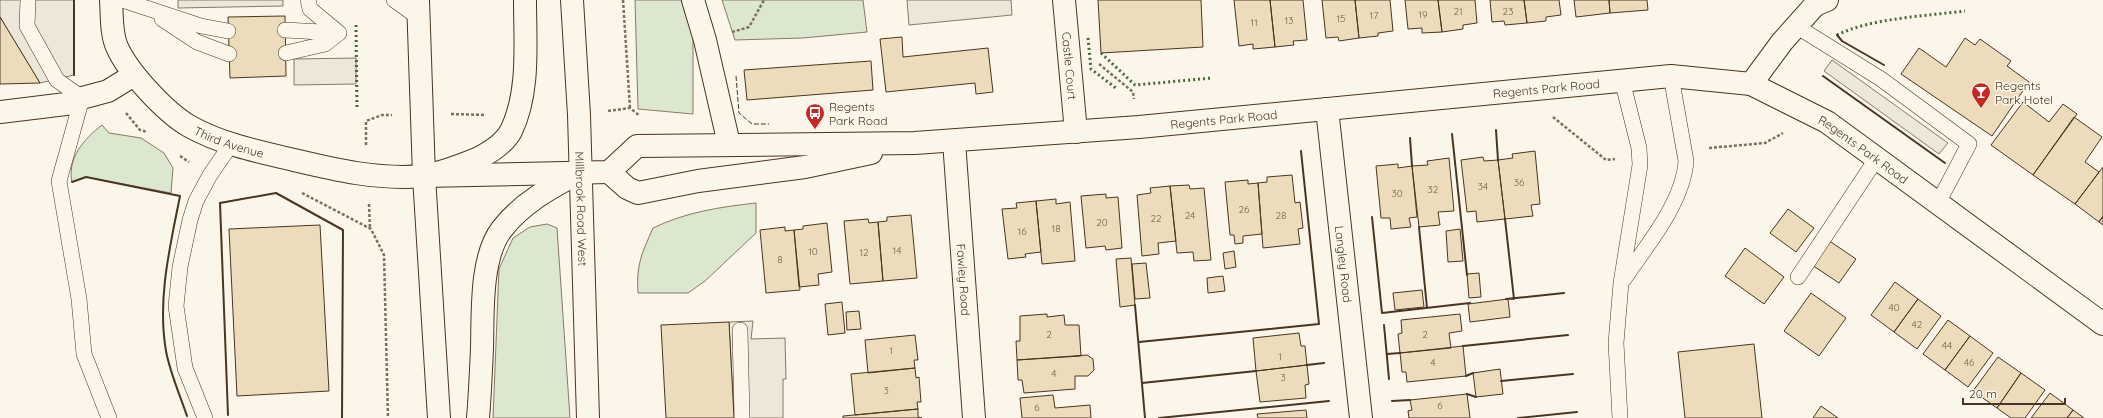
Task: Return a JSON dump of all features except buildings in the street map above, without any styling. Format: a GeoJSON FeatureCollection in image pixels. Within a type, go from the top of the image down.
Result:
{"type":"FeatureCollection","features":[{"type":"Feature","properties":{"kind":"main road","name":"Third Avenue"},"geometry":{"type":"LineString","coordinates":[[111,0],[116,46],[134,75],[161,103],[188,126],[232,144],[264,153],[367,175],[424,176],[580,172]]}},
{"type":"Feature","properties":{"kind":"main road"},"geometry":{"type":"LineString","coordinates":[[424,176],[469,162],[488,153],[501,144],[510,132],[522,95],[525,64],[525,0]]}},
{"type":"Feature","properties":{"kind":"main road","name":"Millbrook Road West"},"geometry":{"type":"LineString","coordinates":[[572,0],[580,172],[588,418]]}},
{"type":"Feature","properties":{"kind":"main road"},"geometry":{"type":"LineString","coordinates":[[694,0],[705,40],[729,144]]}},
{"type":"Feature","properties":{"kind":"main road","name":"Castle Court"},"geometry":{"type":"LineString","coordinates":[[1064,0],[1076,132]]}},
{"type":"Feature","properties":{"kind":"main road"},"geometry":{"type":"LineString","coordinates":[[1751,84],[1782,42],[1796,26],[1816,5],[1827,0]]}},
{"type":"Feature","properties":{"kind":"main road"},"geometry":{"type":"LineString","coordinates":[[418,8],[424,176],[439,418]]}},
{"type":"Feature","properties":{"kind":"main road"},"geometry":{"type":"LineString","coordinates":[[0,112],[74,103],[82,98],[108,91],[134,75]]}},
{"type":"Feature","properties":{"kind":"main road","name":"Regents Park Road"},"geometry":{"type":"LineString","coordinates":[[916,143],[805,167],[698,181],[638,193],[627,188],[609,172],[637,146],[916,143],[1139,127],[1671,76],[1751,84],[1827,122],[2103,324]]}},
{"type":"Feature","properties":{"kind":"main road","name":"Langley Road"},"geometry":{"type":"LineString","coordinates":[[1327,109],[1361,418]]}},
{"type":"Feature","properties":{"kind":"main road","name":"Fawley Road"},"geometry":{"type":"LineString","coordinates":[[954,140],[974,418]]}},
{"type":"Feature","properties":{"kind":"main road"},"geometry":{"type":"LineString","coordinates":[[478,418],[486,274],[492,246],[501,230],[516,212],[551,188],[580,172],[609,172]]}},
{"type":"Feature","properties":{"kind":"lane"},"geometry":{"type":"LineString","coordinates":[[28,0],[27,26],[57,80],[82,98],[59,181],[79,299],[84,354],[108,418]]}},
{"type":"Feature","properties":{"kind":"lane"},"geometry":{"type":"LineString","coordinates":[[122,0],[201,26],[228,31]]}},
{"type":"Feature","properties":{"kind":"lane"},"geometry":{"type":"LineString","coordinates":[[308,0],[310,9],[339,33]]}},
{"type":"Feature","properties":{"kind":"lane"},"geometry":{"type":"LineString","coordinates":[[394,0],[418,8]]}},
{"type":"Feature","properties":{"kind":"lane"},"geometry":{"type":"LineString","coordinates":[[148,9],[197,42],[229,54]]}},
{"type":"Feature","properties":{"kind":"lane"},"geometry":{"type":"LineString","coordinates":[[1796,26],[1881,79],[1969,144],[1938,203]]}},
{"type":"Feature","properties":{"kind":"lane"},"geometry":{"type":"LineString","coordinates":[[285,30],[339,33]]}},
{"type":"Feature","properties":{"kind":"lane"},"geometry":{"type":"LineString","coordinates":[[286,53],[325,44],[339,33]]}},
{"type":"Feature","properties":{"kind":"lane"},"geometry":{"type":"LineString","coordinates":[[1621,283],[1672,208],[1685,170],[1684,151],[1671,76]]}},
{"type":"Feature","properties":{"kind":"lane"},"geometry":{"type":"LineString","coordinates":[[1620,418],[1616,343],[1621,283],[1640,165],[1622,80]]}},
{"type":"Feature","properties":{"kind":"lane"},"geometry":{"type":"LineString","coordinates":[[205,418],[185,368],[176,306],[180,268],[190,220],[196,201],[210,175],[232,144]]}},
{"type":"Feature","properties":{"kind":"lane"},"geometry":{"type":"LineString","coordinates":[[1798,277],[1877,158]]}},
{"type":"Feature","properties":{"kind":"lane"},"geometry":{"type":"LineString","coordinates":[[740,330],[742,418]]}},
{"type":"Feature","properties":{"kind":"path"},"geometry":{"type":"LineString","coordinates":[[623,0],[630,108]]}},
{"type":"Feature","properties":{"kind":"path"},"geometry":{"type":"LineString","coordinates":[[705,40],[750,27],[764,0]]}},
{"type":"Feature","properties":{"kind":"path"},"geometry":{"type":"LineString","coordinates":[[1097,62],[1133,92],[1139,127]]}},
{"type":"Feature","properties":{"kind":"path"},"geometry":{"type":"LineString","coordinates":[[1520,90],[1606,160],[1639,156]]}},
{"type":"Feature","properties":{"kind":"path"},"geometry":{"type":"LineString","coordinates":[[108,91],[140,130],[150,133]]}},
{"type":"Feature","properties":{"kind":"path"},"geometry":{"type":"LineString","coordinates":[[458,114],[493,115]]}},
{"type":"Feature","properties":{"kind":"path"},"geometry":{"type":"LineString","coordinates":[[366,121],[382,115]]}},
{"type":"Feature","properties":{"kind":"path"},"geometry":{"type":"LineString","coordinates":[[1684,151],[1765,143],[1813,115]]}},
{"type":"Feature","properties":{"kind":"path"},"geometry":{"type":"LineString","coordinates":[[173,153],[210,175]]}},
{"type":"Feature","properties":{"kind":"path"},"geometry":{"type":"LineString","coordinates":[[295,190],[370,229],[384,254],[388,418]]}},
{"type":"Feature","properties":{"kind":"green space"},"geometry":{"type":"Polygon","coordinates":[[[635,0],[682,0],[693,34],[693,114],[638,109],[635,0]]]}},
{"type":"Feature","properties":{"kind":"green space"},"geometry":{"type":"Polygon","coordinates":[[[722,0],[863,0],[867,32],[803,38],[735,40],[722,0]]]}},
{"type":"Feature","properties":{"kind":"green space"},"geometry":{"type":"Polygon","coordinates":[[[102,125],[109,133],[141,138],[164,153],[173,168],[171,193],[86,177],[72,182],[72,165],[78,150],[89,136],[102,125]]]}},
{"type":"Feature","properties":{"kind":"green space"},"geometry":{"type":"Polygon","coordinates":[[[756,203],[756,233],[705,281],[688,293],[638,293],[639,266],[653,228],[665,222],[703,211],[756,203]]]}},
{"type":"Feature","properties":{"kind":"green space"},"geometry":{"type":"Polygon","coordinates":[[[547,224],[557,228],[570,418],[493,418],[499,269],[513,238],[530,227],[547,224]]]}},
{"type":"Feature","properties":{"kind":"shaded area"},"geometry":{"type":"Polygon","coordinates":[[[0,0],[74,0],[74,75],[40,83],[0,17],[0,0]]]}},
{"type":"Feature","properties":{"kind":"shaded area"},"geometry":{"type":"Polygon","coordinates":[[[178,0],[283,0],[283,6],[178,8],[178,0]]]}},
{"type":"Feature","properties":{"kind":"shaded area"},"geometry":{"type":"Polygon","coordinates":[[[907,0],[1011,0],[1012,15],[909,25],[907,0]]]}},
{"type":"Feature","properties":{"kind":"shaded area"},"geometry":{"type":"Polygon","coordinates":[[[356,58],[356,84],[294,85],[294,59],[356,58]]]}},
{"type":"Feature","properties":{"kind":"shaded area"},"geometry":{"type":"Polygon","coordinates":[[[1832,60],[1948,143],[1939,154],[1824,71],[1832,60]]]}},
{"type":"Feature","properties":{"kind":"shaded area"},"geometry":{"type":"Polygon","coordinates":[[[753,321],[751,339],[785,338],[786,379],[783,379],[783,418],[734,418],[729,322],[753,321]]]}},
{"type":"Feature","properties":{"kind":"hedge"},"geometry":{"type":"LineString","coordinates":[[1837,35],[1851,29],[1882,21],[1965,11]]}},
{"type":"Feature","properties":{"kind":"hedge"},"geometry":{"type":"LineString","coordinates":[[356,25],[357,108]]}},
{"type":"Feature","properties":{"kind":"hedge"},"geometry":{"type":"LineString","coordinates":[[1088,38],[1091,69],[1117,89]]}},
{"type":"Feature","properties":{"kind":"hedge"},"geometry":{"type":"LineString","coordinates":[[1101,53],[1135,85],[1212,78]]}},
{"type":"Feature","properties":{"kind":"fence"},"geometry":{"type":"LineString","coordinates":[[736,76],[739,113],[752,124],[769,124]]}},
{"type":"Feature","properties":{"kind":"wall"},"geometry":{"type":"LineString","coordinates":[[74,0],[74,75]]}},
{"type":"Feature","properties":{"kind":"wall"},"geometry":{"type":"LineString","coordinates":[[1837,35],[1842,41],[1884,65]]}},
{"type":"Feature","properties":{"kind":"wall"},"geometry":{"type":"LineString","coordinates":[[1823,76],[1945,163]]}},
{"type":"Feature","properties":{"kind":"wall"},"geometry":{"type":"LineString","coordinates":[[1496,130],[1498,160]]}},
{"type":"Feature","properties":{"kind":"wall"},"geometry":{"type":"LineString","coordinates":[[1452,134],[1467,275]]}},
{"type":"Feature","properties":{"kind":"wall"},"geometry":{"type":"LineString","coordinates":[[1410,138],[1412,166]]}},
{"type":"Feature","properties":{"kind":"wall"},"geometry":{"type":"LineString","coordinates":[[1139,342],[1319,324],[1301,151]]}},
{"type":"Feature","properties":{"kind":"wall"},"geometry":{"type":"LineString","coordinates":[[72,182],[86,177],[180,196],[166,273],[163,312],[166,351],[187,416]]}},
{"type":"Feature","properties":{"kind":"wall"},"geometry":{"type":"LineString","coordinates":[[228,415],[220,203],[276,193],[343,230],[342,418]]}},
{"type":"Feature","properties":{"kind":"wall"},"geometry":{"type":"LineString","coordinates":[[1372,217],[1382,313],[1470,303]]}},
{"type":"Feature","properties":{"kind":"wall"},"geometry":{"type":"LineString","coordinates":[[1505,219],[1514,299]]}},
{"type":"Feature","properties":{"kind":"wall"},"geometry":{"type":"LineString","coordinates":[[1419,227],[1427,308]]}},
{"type":"Feature","properties":{"kind":"wall"},"geometry":{"type":"LineString","coordinates":[[1506,299],[1564,293]]}},
{"type":"Feature","properties":{"kind":"wall"},"geometry":{"type":"LineString","coordinates":[[1135,305],[1145,418]]}},
{"type":"Feature","properties":{"kind":"wall"},"geometry":{"type":"LineString","coordinates":[[1384,325],[1389,379]]}},
{"type":"Feature","properties":{"kind":"wall"},"geometry":{"type":"LineString","coordinates":[[1463,346],[1568,335]]}},
{"type":"Feature","properties":{"kind":"wall"},"geometry":{"type":"LineString","coordinates":[[1387,354],[1400,353]]}},
{"type":"Feature","properties":{"kind":"wall"},"geometry":{"type":"LineString","coordinates":[[1307,365],[1324,363]]}},
{"type":"Feature","properties":{"kind":"wall"},"geometry":{"type":"LineString","coordinates":[[1142,383],[1256,371]]}},
{"type":"Feature","properties":{"kind":"wall"},"geometry":{"type":"LineString","coordinates":[[1466,376],[1473,373]]}},
{"type":"Feature","properties":{"kind":"wall"},"geometry":{"type":"LineString","coordinates":[[1501,381],[1573,374]]}},
{"type":"Feature","properties":{"kind":"wall"},"geometry":{"type":"LineString","coordinates":[[1467,394],[1476,397]]}},
{"type":"Feature","properties":{"kind":"wall"},"geometry":{"type":"LineString","coordinates":[[1392,401],[1410,400]]}},
{"type":"Feature","properties":{"kind":"wall"},"geometry":{"type":"LineString","coordinates":[[1159,418],[1329,401]]}},
{"type":"Feature","properties":{"kind":"wall"},"geometry":{"type":"LineString","coordinates":[[1518,418],[1577,412]]}},
{"type":"Feature","properties":{"kind":"place","name":"Regents Park Hotel"},"geometry":{"type":"Point","coordinates":[1981,109]}},
{"type":"Feature","properties":{"kind":"place","name":"Regents Park Road"},"geometry":{"type":"Point","coordinates":[815,130]}}]}
